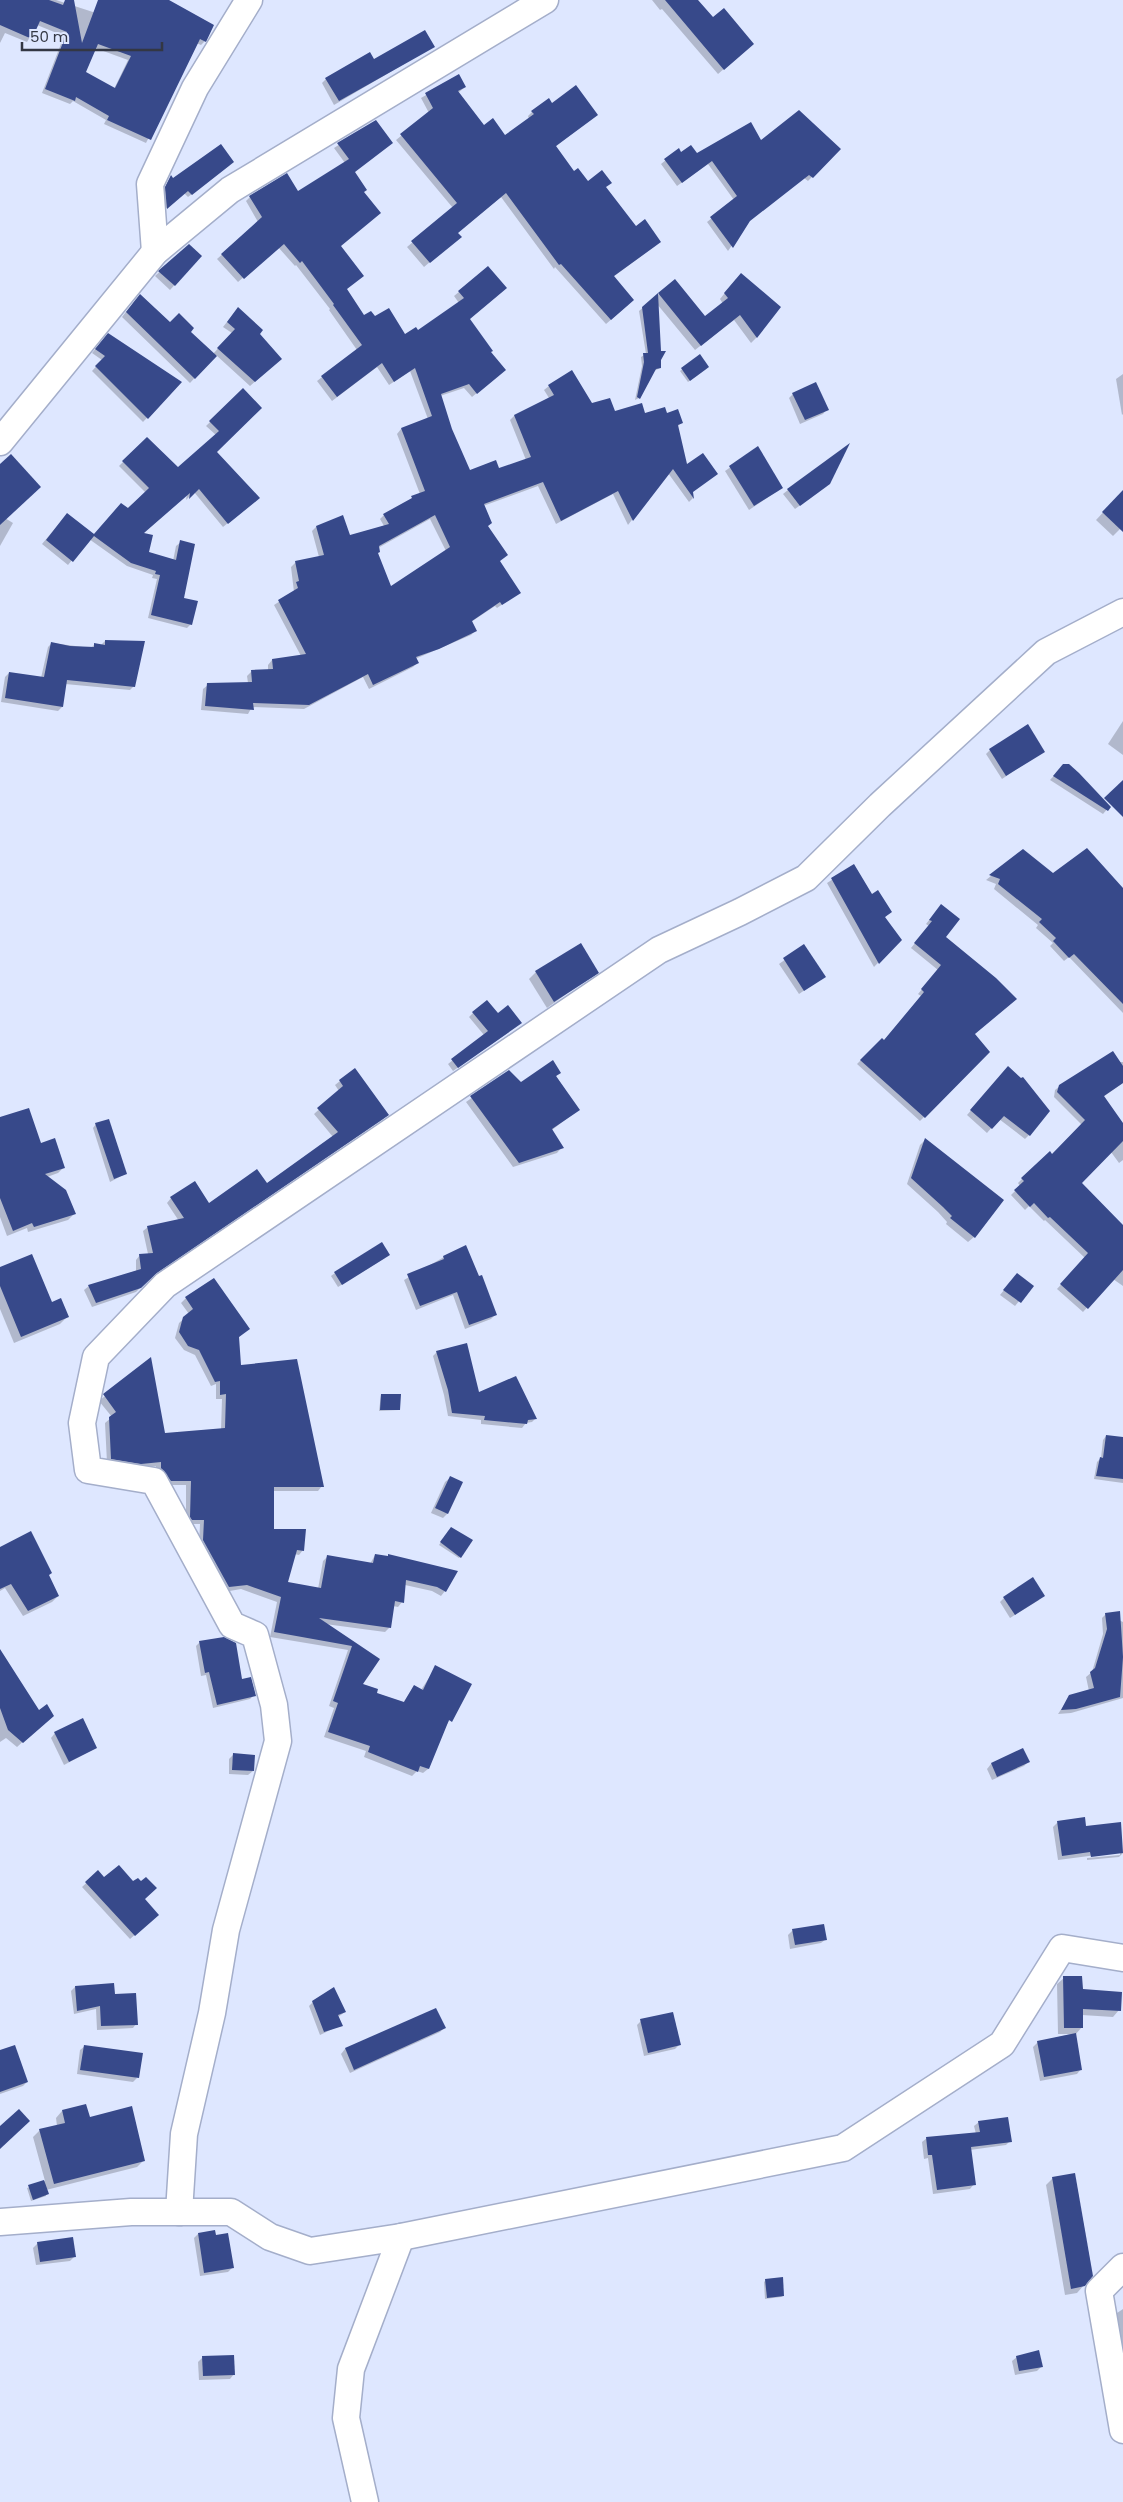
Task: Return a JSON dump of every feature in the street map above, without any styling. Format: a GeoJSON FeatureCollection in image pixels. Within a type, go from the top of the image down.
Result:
{"type":"FeatureCollection","features":[{"type":"Feature","properties":{"kind":"street"},"geometry":{"type":"LineString","coordinates":[[155,252],[150,184],[195,88],[249,0]]}},
{"type":"Feature","properties":{"kind":"street"},"geometry":{"type":"LineString","coordinates":[[0,442],[155,252],[230,190],[545,0]]}},
{"type":"Feature","properties":{"kind":"street"},"geometry":{"type":"LineString","coordinates":[[179,2212],[184,2134],[212,2013],[226,1930],[278,1741],[274,1705],[255,1635],[232,1624],[154,1480],[88,1470],[82,1423],[96,1357],[165,1285],[658,950],[740,912],[806,878],[880,805],[1046,652],[1123,612]]}},
{"type":"Feature","properties":{"kind":"street"},"geometry":{"type":"LineString","coordinates":[[0,2222],[131,2212],[231,2212],[270,2237],[310,2251],[401,2237],[843,2148],[1002,2044],[1062,1948],[1123,1958]]}},
{"type":"Feature","properties":{"kind":"street"},"geometry":{"type":"LineString","coordinates":[[365,2502],[346,2418],[351,2369],[401,2237]]}},
{"type":"Feature","properties":{"kind":"street"},"geometry":{"type":"LineString","coordinates":[[1123,2267],[1099,2291],[1123,2430]]}},
{"type":"Feature","properties":{"kind":"building"},"geometry":{"type":"Polygon","coordinates":[[[0,0],[49,0],[63,5],[65,0],[74,0],[82,43],[98,0],[169,0],[214,25],[206,42],[200,39],[151,140],[107,120],[109,116],[76,97],[75,101],[45,89],[67,32],[40,21],[32,39],[0,25],[0,0]],[[98,44],[86,72],[115,88],[131,56],[98,44]]]}},
{"type":"Feature","properties":{"kind":"building"},"geometry":{"type":"Polygon","coordinates":[[[665,0],[698,0],[713,17],[724,8],[754,44],[724,70],[665,0]]]}},
{"type":"Feature","properties":{"kind":"building"},"geometry":{"type":"Polygon","coordinates":[[[425,30],[435,47],[339,101],[325,78],[370,52],[374,59],[425,30]]]}},
{"type":"Feature","properties":{"kind":"building"},"geometry":{"type":"Polygon","coordinates":[[[459,74],[466,87],[458,91],[484,125],[493,118],[505,135],[534,114],[531,111],[549,98],[552,103],[576,85],[598,115],[556,146],[574,171],[578,168],[588,181],[602,170],[612,183],[606,187],[636,226],[645,219],[661,242],[614,276],[634,300],[611,320],[561,264],[559,265],[506,193],[458,233],[462,237],[430,263],[411,241],[457,203],[400,134],[433,108],[425,93],[459,74]]]}},
{"type":"Feature","properties":{"kind":"building"},"geometry":{"type":"Polygon","coordinates":[[[799,110],[841,149],[813,178],[809,175],[750,221],[733,248],[710,217],[737,196],[712,161],[682,183],[664,159],[679,148],[681,152],[691,145],[697,153],[751,122],[761,140],[799,110]]]}},
{"type":"Feature","properties":{"kind":"building"},"geometry":{"type":"Polygon","coordinates":[[[376,120],[393,143],[355,172],[367,190],[364,192],[381,213],[341,246],[364,276],[347,289],[364,315],[371,311],[375,316],[389,308],[405,334],[416,327],[418,330],[464,298],[458,291],[488,266],[507,288],[470,319],[493,351],[491,352],[506,370],[477,394],[469,384],[441,394],[452,429],[470,470],[496,460],[499,468],[531,457],[514,415],[554,395],[548,385],[572,370],[592,403],[610,398],[615,411],[642,403],[645,413],[665,407],[667,413],[678,409],[683,423],[678,425],[687,464],[703,453],[718,474],[693,492],[694,499],[673,469],[633,521],[618,491],[561,521],[543,482],[484,504],[492,523],[488,526],[508,555],[500,561],[521,593],[502,605],[500,602],[472,621],[477,631],[439,649],[416,657],[419,663],[373,685],[368,674],[309,705],[253,703],[254,710],[205,706],[207,683],[252,682],[251,670],[273,669],[272,659],[306,654],[278,600],[298,588],[296,582],[299,581],[295,561],[324,555],[316,526],[343,515],[350,535],[389,524],[383,514],[412,498],[411,496],[425,491],[401,428],[432,416],[415,368],[394,382],[382,363],[337,397],[321,376],[362,345],[302,261],[300,263],[284,244],[244,279],[221,254],[262,217],[249,196],[287,173],[298,191],[349,159],[337,143],[376,120]],[[435,515],[379,546],[380,552],[378,553],[391,586],[450,547],[435,515]]]}},
{"type":"Feature","properties":{"kind":"building"},"geometry":{"type":"Polygon","coordinates":[[[221,144],[234,162],[192,195],[188,191],[167,209],[165,187],[171,175],[173,178],[221,144]]]}},
{"type":"Feature","properties":{"kind":"building"},"geometry":{"type":"Polygon","coordinates":[[[189,244],[202,256],[175,286],[158,271],[189,244]]]}},
{"type":"Feature","properties":{"kind":"building"},"geometry":{"type":"Polygon","coordinates":[[[741,273],[781,307],[757,338],[740,315],[701,346],[658,293],[675,279],[705,316],[728,298],[724,293],[741,273]]]}},
{"type":"Feature","properties":{"kind":"building"},"geometry":{"type":"Polygon","coordinates":[[[658,293],[661,351],[666,351],[661,360],[661,368],[656,369],[640,399],[637,397],[644,362],[643,353],[648,353],[642,307],[658,293]]]}},
{"type":"Feature","properties":{"kind":"building"},"geometry":{"type":"Polygon","coordinates":[[[140,294],[170,322],[179,313],[194,328],[191,332],[217,356],[195,379],[126,312],[140,294]]]}},
{"type":"Feature","properties":{"kind":"building"},"geometry":{"type":"Polygon","coordinates":[[[238,307],[263,330],[260,334],[282,359],[255,382],[217,348],[235,329],[227,322],[238,307]]]}},
{"type":"Feature","properties":{"kind":"building"},"geometry":{"type":"Polygon","coordinates":[[[108,333],[182,382],[148,419],[95,366],[105,356],[95,349],[108,333]]]}},
{"type":"Feature","properties":{"kind":"building"},"geometry":{"type":"Polygon","coordinates":[[[700,354],[709,367],[690,381],[681,368],[700,354]]]}},
{"type":"Feature","properties":{"kind":"building"},"geometry":{"type":"Polygon","coordinates":[[[816,382],[829,410],[805,420],[792,393],[816,382]]]}},
{"type":"Feature","properties":{"kind":"building"},"geometry":{"type":"Polygon","coordinates":[[[243,388],[262,408],[217,452],[260,498],[228,524],[199,489],[189,499],[190,493],[144,533],[153,535],[149,552],[176,560],[180,540],[195,544],[184,598],[198,601],[192,625],[151,615],[160,575],[155,574],[156,571],[131,563],[94,536],[73,562],[46,540],[67,513],[94,534],[121,503],[128,508],[149,488],[122,461],[147,437],[178,467],[219,431],[209,421],[243,388]]]}},
{"type":"Feature","properties":{"kind":"building"},"geometry":{"type":"Polygon","coordinates":[[[850,443],[830,484],[800,506],[787,489],[850,443]]]}},
{"type":"Feature","properties":{"kind":"building"},"geometry":{"type":"Polygon","coordinates":[[[758,446],[783,488],[754,506],[729,466],[758,446]]]}},
{"type":"Feature","properties":{"kind":"building"},"geometry":{"type":"Polygon","coordinates":[[[11,454],[41,487],[0,525],[0,464],[11,454]]]}},
{"type":"Feature","properties":{"kind":"building"},"geometry":{"type":"Polygon","coordinates":[[[1123,490],[1123,532],[1102,512],[1123,490]]]}},
{"type":"Feature","properties":{"kind":"building"},"geometry":{"type":"Polygon","coordinates":[[[105,640],[145,641],[135,687],[67,680],[63,707],[5,698],[9,672],[44,677],[51,642],[70,646],[94,647],[94,643],[105,645],[105,640]]]}},
{"type":"Feature","properties":{"kind":"building"},"geometry":{"type":"Polygon","coordinates":[[[1028,724],[1045,752],[1006,776],[989,749],[1028,724]]]}},
{"type":"Feature","properties":{"kind":"building"},"geometry":{"type":"Polygon","coordinates":[[[1063,764],[1069,764],[1079,773],[1111,807],[1108,811],[1053,776],[1063,764]]]}},
{"type":"Feature","properties":{"kind":"building"},"geometry":{"type":"Polygon","coordinates":[[[1123,780],[1123,817],[1104,798],[1123,780]]]}},
{"type":"Feature","properties":{"kind":"building"},"geometry":{"type":"Polygon","coordinates":[[[1087,848],[1123,888],[1123,1004],[1074,954],[1069,958],[1053,941],[1056,938],[1039,922],[1042,919],[998,884],[1000,879],[989,875],[1023,849],[1053,873],[1087,848]]]}},
{"type":"Feature","properties":{"kind":"building"},"geometry":{"type":"Polygon","coordinates":[[[854,864],[872,894],[878,890],[892,912],[885,917],[902,940],[879,964],[831,878],[854,864]]]}},
{"type":"Feature","properties":{"kind":"building"},"geometry":{"type":"Polygon","coordinates":[[[941,904],[960,919],[946,937],[996,978],[1017,999],[975,1034],[990,1052],[925,1118],[860,1060],[882,1038],[884,1040],[924,992],[921,989],[941,965],[914,943],[932,921],[929,920],[941,904]]]}},
{"type":"Feature","properties":{"kind":"building"},"geometry":{"type":"Polygon","coordinates":[[[581,943],[599,973],[554,1002],[535,971],[581,943]]]}},
{"type":"Feature","properties":{"kind":"building"},"geometry":{"type":"Polygon","coordinates":[[[804,944],[826,977],[804,991],[783,958],[804,944]]]}},
{"type":"Feature","properties":{"kind":"building"},"geometry":{"type":"Polygon","coordinates":[[[487,1000],[498,1013],[508,1005],[522,1023],[458,1068],[451,1059],[488,1031],[472,1012],[487,1000]]]}},
{"type":"Feature","properties":{"kind":"building"},"geometry":{"type":"Polygon","coordinates":[[[1113,1051],[1123,1066],[1123,1083],[1104,1096],[1123,1123],[1123,1141],[1082,1183],[1123,1225],[1123,1270],[1088,1309],[1060,1284],[1088,1253],[1034,1203],[1030,1207],[1014,1190],[1024,1181],[1021,1178],[1050,1151],[1052,1154],[1085,1120],[1057,1092],[1059,1085],[1113,1051]]]}},
{"type":"Feature","properties":{"kind":"building"},"geometry":{"type":"Polygon","coordinates":[[[553,1060],[561,1073],[556,1076],[580,1110],[552,1129],[564,1148],[519,1163],[470,1096],[509,1070],[521,1082],[553,1060]]]}},
{"type":"Feature","properties":{"kind":"building"},"geometry":{"type":"Polygon","coordinates":[[[1008,1066],[1021,1078],[1023,1077],[1050,1111],[1030,1136],[1004,1116],[992,1129],[970,1110],[1008,1066]]]}},
{"type":"Feature","properties":{"kind":"building"},"geometry":{"type":"Polygon","coordinates":[[[355,1068],[389,1115],[157,1273],[141,1288],[96,1303],[88,1285],[141,1269],[139,1254],[153,1253],[147,1226],[184,1218],[170,1197],[195,1181],[209,1203],[257,1169],[267,1183],[338,1132],[317,1108],[343,1086],[339,1080],[355,1068]]]}},
{"type":"Feature","properties":{"kind":"building"},"geometry":{"type":"Polygon","coordinates":[[[29,1108],[41,1143],[55,1138],[65,1168],[45,1174],[66,1190],[76,1214],[34,1227],[32,1223],[13,1231],[0,1198],[0,1117],[29,1108]]]}},
{"type":"Feature","properties":{"kind":"building"},"geometry":{"type":"Polygon","coordinates":[[[109,1119],[127,1174],[114,1179],[95,1123],[109,1119]]]}},
{"type":"Feature","properties":{"kind":"building"},"geometry":{"type":"Polygon","coordinates":[[[925,1138],[1004,1200],[975,1238],[950,1218],[952,1216],[911,1178],[925,1138]]]}},
{"type":"Feature","properties":{"kind":"building"},"geometry":{"type":"Polygon","coordinates":[[[382,1242],[390,1255],[342,1285],[334,1272],[382,1242]]]}},
{"type":"Feature","properties":{"kind":"building"},"geometry":{"type":"Polygon","coordinates":[[[466,1245],[479,1276],[482,1275],[497,1315],[469,1325],[457,1292],[420,1306],[407,1274],[444,1259],[443,1256],[466,1245]]]}},
{"type":"Feature","properties":{"kind":"building"},"geometry":{"type":"Polygon","coordinates":[[[32,1254],[52,1302],[61,1298],[69,1317],[21,1337],[0,1286],[0,1267],[32,1254]]]}},
{"type":"Feature","properties":{"kind":"building"},"geometry":{"type":"Polygon","coordinates":[[[1017,1273],[1034,1286],[1021,1303],[1003,1290],[1017,1273]]]}},
{"type":"Feature","properties":{"kind":"building"},"geometry":{"type":"Polygon","coordinates":[[[214,1278],[250,1329],[239,1337],[241,1365],[297,1359],[324,1487],[274,1487],[274,1529],[306,1529],[304,1551],[297,1550],[288,1582],[321,1588],[327,1555],[373,1563],[375,1554],[388,1556],[388,1554],[458,1571],[446,1592],[437,1587],[406,1580],[404,1603],[395,1601],[391,1628],[319,1618],[380,1659],[363,1684],[378,1689],[377,1693],[404,1702],[414,1685],[423,1690],[435,1665],[472,1684],[452,1722],[449,1720],[429,1769],[420,1766],[418,1772],[368,1752],[370,1746],[328,1732],[338,1703],[333,1701],[352,1646],[274,1632],[281,1597],[247,1585],[229,1587],[203,1540],[204,1520],[192,1520],[190,1517],[191,1481],[171,1481],[161,1468],[161,1462],[141,1464],[111,1459],[109,1417],[116,1412],[103,1394],[151,1357],[165,1433],[225,1428],[226,1394],[220,1395],[220,1381],[215,1382],[199,1350],[188,1346],[179,1332],[183,1317],[193,1309],[185,1297],[214,1278]]]}},
{"type":"Feature","properties":{"kind":"building"},"geometry":{"type":"Polygon","coordinates":[[[467,1343],[479,1392],[516,1376],[537,1419],[528,1420],[527,1424],[484,1420],[485,1416],[452,1413],[448,1390],[436,1351],[467,1343]]]}},
{"type":"Feature","properties":{"kind":"building"},"geometry":{"type":"Polygon","coordinates":[[[381,1394],[401,1394],[400,1410],[380,1410],[381,1394]]]}},
{"type":"Feature","properties":{"kind":"building"},"geometry":{"type":"Polygon","coordinates":[[[1106,1435],[1123,1437],[1123,1479],[1096,1476],[1100,1457],[1103,1458],[1106,1435]]]}},
{"type":"Feature","properties":{"kind":"building"},"geometry":{"type":"Polygon","coordinates":[[[450,1476],[463,1482],[448,1514],[435,1508],[450,1476]]]}},
{"type":"Feature","properties":{"kind":"building"},"geometry":{"type":"Polygon","coordinates":[[[451,1527],[473,1540],[461,1558],[440,1542],[451,1527]]]}},
{"type":"Feature","properties":{"kind":"building"},"geometry":{"type":"Polygon","coordinates":[[[31,1531],[52,1573],[49,1575],[59,1596],[28,1611],[11,1584],[0,1589],[0,1547],[31,1531]]]}},
{"type":"Feature","properties":{"kind":"building"},"geometry":{"type":"Polygon","coordinates":[[[1033,1577],[1045,1596],[1015,1615],[1003,1597],[1033,1577]]]}},
{"type":"Feature","properties":{"kind":"building"},"geometry":{"type":"Polygon","coordinates":[[[1120,1611],[1123,1657],[1120,1697],[1076,1709],[1061,1710],[1069,1695],[1094,1688],[1090,1672],[1095,1668],[1107,1629],[1105,1613],[1120,1611]]]}},
{"type":"Feature","properties":{"kind":"building"},"geometry":{"type":"Polygon","coordinates":[[[224,1637],[236,1643],[242,1679],[251,1677],[256,1696],[217,1705],[209,1672],[205,1673],[199,1641],[224,1637]]]}},
{"type":"Feature","properties":{"kind":"building"},"geometry":{"type":"Polygon","coordinates":[[[0,1649],[39,1710],[47,1704],[54,1716],[23,1743],[8,1730],[0,1708],[0,1649]]]}},
{"type":"Feature","properties":{"kind":"building"},"geometry":{"type":"Polygon","coordinates":[[[83,1718],[97,1748],[69,1762],[54,1732],[83,1718]]]}},
{"type":"Feature","properties":{"kind":"building"},"geometry":{"type":"Polygon","coordinates":[[[1023,1748],[1030,1762],[997,1777],[991,1763],[1023,1748]]]}},
{"type":"Feature","properties":{"kind":"building"},"geometry":{"type":"Polygon","coordinates":[[[233,1753],[255,1755],[254,1771],[232,1770],[233,1753]]]}},
{"type":"Feature","properties":{"kind":"building"},"geometry":{"type":"Polygon","coordinates":[[[1085,1817],[1086,1826],[1121,1822],[1123,1853],[1091,1857],[1090,1852],[1062,1856],[1057,1821],[1085,1817]]]}},
{"type":"Feature","properties":{"kind":"building"},"geometry":{"type":"Polygon","coordinates":[[[119,1865],[133,1881],[138,1878],[141,1881],[146,1877],[157,1888],[145,1899],[159,1915],[135,1936],[85,1882],[98,1870],[104,1877],[119,1865]]]}},
{"type":"Feature","properties":{"kind":"building"},"geometry":{"type":"Polygon","coordinates":[[[824,1924],[827,1940],[795,1945],[792,1929],[824,1924]]]}},
{"type":"Feature","properties":{"kind":"building"},"geometry":{"type":"Polygon","coordinates":[[[1063,1976],[1082,1976],[1083,1989],[1122,1992],[1121,2011],[1083,2009],[1083,2028],[1064,2028],[1063,1976]]]}},
{"type":"Feature","properties":{"kind":"building"},"geometry":{"type":"Polygon","coordinates":[[[114,1983],[115,1994],[136,1993],[138,2025],[101,2026],[100,2006],[77,2011],[75,1986],[114,1983]]]}},
{"type":"Feature","properties":{"kind":"building"},"geometry":{"type":"Polygon","coordinates":[[[334,1987],[346,2012],[338,2015],[343,2026],[324,2032],[312,2001],[334,1987]]]}},
{"type":"Feature","properties":{"kind":"building"},"geometry":{"type":"Polygon","coordinates":[[[436,2008],[446,2028],[354,2070],[345,2048],[436,2008]]]}},
{"type":"Feature","properties":{"kind":"building"},"geometry":{"type":"Polygon","coordinates":[[[673,2012],[681,2045],[648,2053],[640,2019],[673,2012]]]}},
{"type":"Feature","properties":{"kind":"building"},"geometry":{"type":"Polygon","coordinates":[[[1076,2033],[1082,2070],[1044,2077],[1037,2041],[1076,2033]]]}},
{"type":"Feature","properties":{"kind":"building"},"geometry":{"type":"Polygon","coordinates":[[[15,2045],[28,2082],[0,2092],[0,2050],[15,2045]]]}},
{"type":"Feature","properties":{"kind":"building"},"geometry":{"type":"Polygon","coordinates":[[[84,2045],[143,2053],[139,2078],[80,2070],[84,2045]]]}},
{"type":"Feature","properties":{"kind":"building"},"geometry":{"type":"Polygon","coordinates":[[[86,2104],[90,2117],[132,2106],[145,2161],[54,2184],[39,2129],[65,2123],[62,2110],[86,2104]]]}},
{"type":"Feature","properties":{"kind":"building"},"geometry":{"type":"Polygon","coordinates":[[[19,2109],[30,2121],[0,2149],[0,2126],[19,2109]]]}},
{"type":"Feature","properties":{"kind":"building"},"geometry":{"type":"Polygon","coordinates":[[[1008,2117],[1012,2142],[971,2147],[976,2185],[937,2190],[932,2155],[928,2155],[926,2137],[980,2132],[978,2121],[1008,2117]]]}},
{"type":"Feature","properties":{"kind":"building"},"geometry":{"type":"Polygon","coordinates":[[[1075,2173],[1093,2276],[1085,2286],[1071,2289],[1052,2177],[1075,2173]]]}},
{"type":"Feature","properties":{"kind":"building"},"geometry":{"type":"Polygon","coordinates":[[[44,2180],[49,2194],[33,2200],[28,2185],[44,2180]]]}},
{"type":"Feature","properties":{"kind":"building"},"geometry":{"type":"Polygon","coordinates":[[[215,2230],[216,2235],[228,2233],[234,2268],[204,2273],[198,2233],[215,2230]]]}},
{"type":"Feature","properties":{"kind":"building"},"geometry":{"type":"Polygon","coordinates":[[[73,2237],[76,2257],[40,2262],[37,2242],[73,2237]]]}},
{"type":"Feature","properties":{"kind":"building"},"geometry":{"type":"Polygon","coordinates":[[[783,2277],[784,2296],[767,2298],[765,2279],[783,2277]]]}},
{"type":"Feature","properties":{"kind":"building"},"geometry":{"type":"Polygon","coordinates":[[[1039,2350],[1043,2367],[1019,2371],[1016,2356],[1039,2350]]]}},
{"type":"Feature","properties":{"kind":"building"},"geometry":{"type":"Polygon","coordinates":[[[234,2355],[235,2375],[203,2376],[202,2356],[234,2355]]]}}]}
